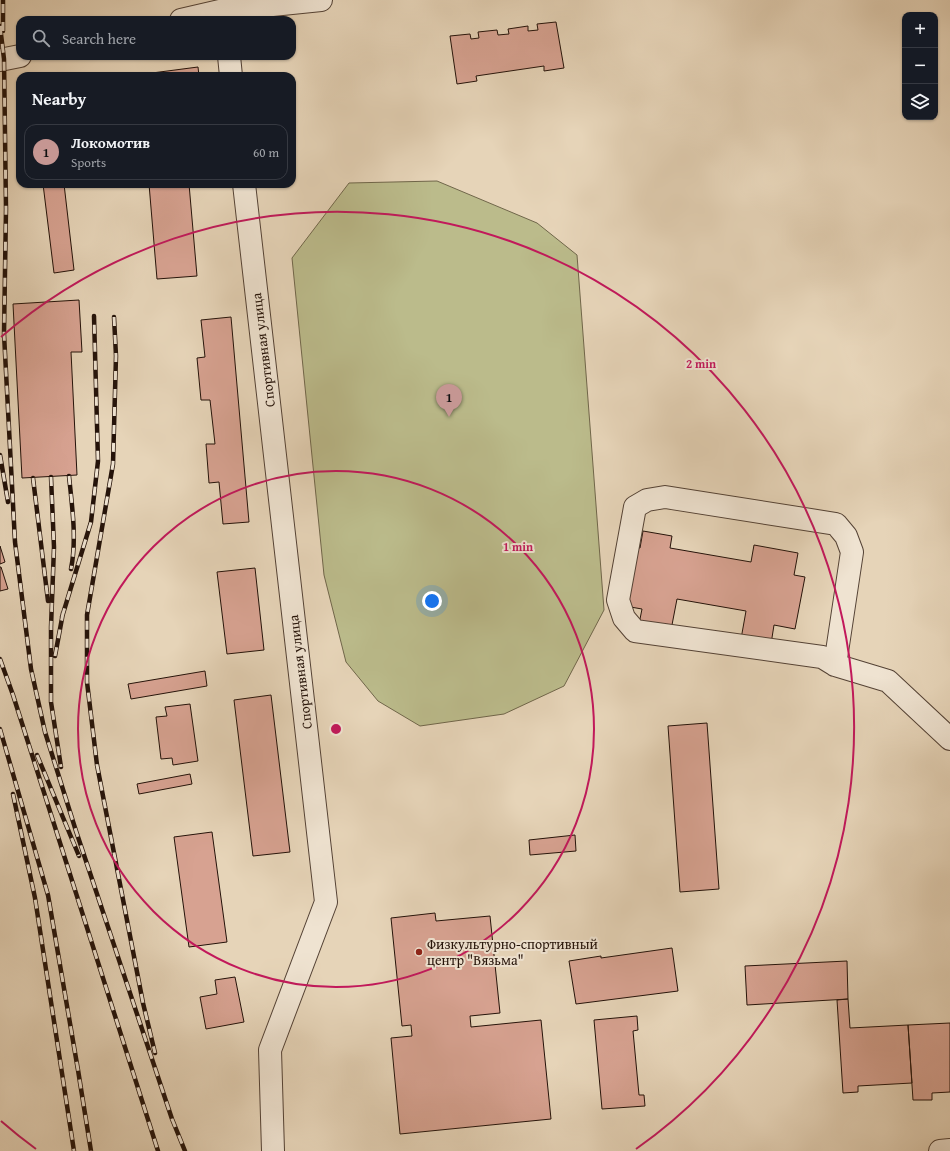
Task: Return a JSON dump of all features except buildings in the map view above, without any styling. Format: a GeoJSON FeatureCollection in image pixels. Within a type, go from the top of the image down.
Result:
{"type":"FeatureCollection","features":[{"type":"Feature","properties":{"kind":"street"},"geometry":{"type":"LineString","coordinates":[[198,16],[224,10],[321,0]]}},
{"type":"Feature","properties":{"kind":"street"},"geometry":{"type":"LineString","coordinates":[[0,60],[16,57]]}},
{"type":"Feature","properties":{"kind":"street"},"geometry":{"type":"LineString","coordinates":[[229,60],[231,72]]}},
{"type":"Feature","properties":{"kind":"street","name":"Спортивная улица"},"geometry":{"type":"LineString","coordinates":[[244,188],[326,902],[270,1050],[273,1151]]}},
{"type":"Feature","properties":{"kind":"street"},"geometry":{"type":"LineString","coordinates":[[835,665],[852,552],[846,536],[836,524],[665,497],[647,500],[635,507],[618,600],[624,618],[635,631],[822,657],[835,665],[888,681],[950,739]]}},
{"type":"Feature","properties":{"kind":"street"},"geometry":{"type":"LineString","coordinates":[[940,1151],[950,1150]]}},
{"type":"Feature","properties":{"kind":"green space"},"geometry":{"type":"Polygon","coordinates":[[[437,181],[537,223],[577,255],[604,610],[564,686],[504,714],[420,726],[378,701],[346,662],[324,575],[292,258],[349,183],[437,181]]]}},
{"type":"Feature","properties":{"kind":"railway"},"geometry":{"type":"LineString","coordinates":[[3,0],[3,31]]}},
{"type":"Feature","properties":{"kind":"railway"},"geometry":{"type":"LineString","coordinates":[[0,26],[4,59],[6,209],[4,334],[15,542],[31,669],[45,732],[76,831],[172,1119],[185,1151]]}},
{"type":"Feature","properties":{"kind":"railway"},"geometry":{"type":"LineString","coordinates":[[62,617],[91,522],[98,461],[94,316]]}},
{"type":"Feature","properties":{"kind":"railway"},"geometry":{"type":"LineString","coordinates":[[114,317],[116,356],[113,464],[87,615],[87,682],[97,765],[143,1003],[155,1053]]}},
{"type":"Feature","properties":{"kind":"railway"},"geometry":{"type":"LineString","coordinates":[[0,455],[8,502]]}},
{"type":"Feature","properties":{"kind":"railway"},"geometry":{"type":"LineString","coordinates":[[69,476],[74,534],[71,569]]}},
{"type":"Feature","properties":{"kind":"railway"},"geometry":{"type":"LineString","coordinates":[[51,477],[54,547],[51,627],[51,702],[61,767]]}},
{"type":"Feature","properties":{"kind":"railway"},"geometry":{"type":"LineString","coordinates":[[33,478],[48,601]]}},
{"type":"Feature","properties":{"kind":"railway"},"geometry":{"type":"LineString","coordinates":[[55,656],[63,613]]}},
{"type":"Feature","properties":{"kind":"railway"},"geometry":{"type":"LineString","coordinates":[[0,659],[13,695],[158,1151]]}},
{"type":"Feature","properties":{"kind":"railway"},"geometry":{"type":"LineString","coordinates":[[0,729],[48,895],[91,1151]]}},
{"type":"Feature","properties":{"kind":"railway"},"geometry":{"type":"LineString","coordinates":[[37,755],[79,856]]}},
{"type":"Feature","properties":{"kind":"railway"},"geometry":{"type":"LineString","coordinates":[[13,794],[35,898],[74,1151]]}},
{"type":"Feature","properties":{"kind":"place","name":"Локомотив"},"geometry":{"type":"Point","coordinates":[449,417]}},
{"type":"Feature","properties":{"kind":"place","name":"Физкультурно-спортивный центр \"Вязьма\""},"geometry":{"type":"Point","coordinates":[419,952]}}]}
